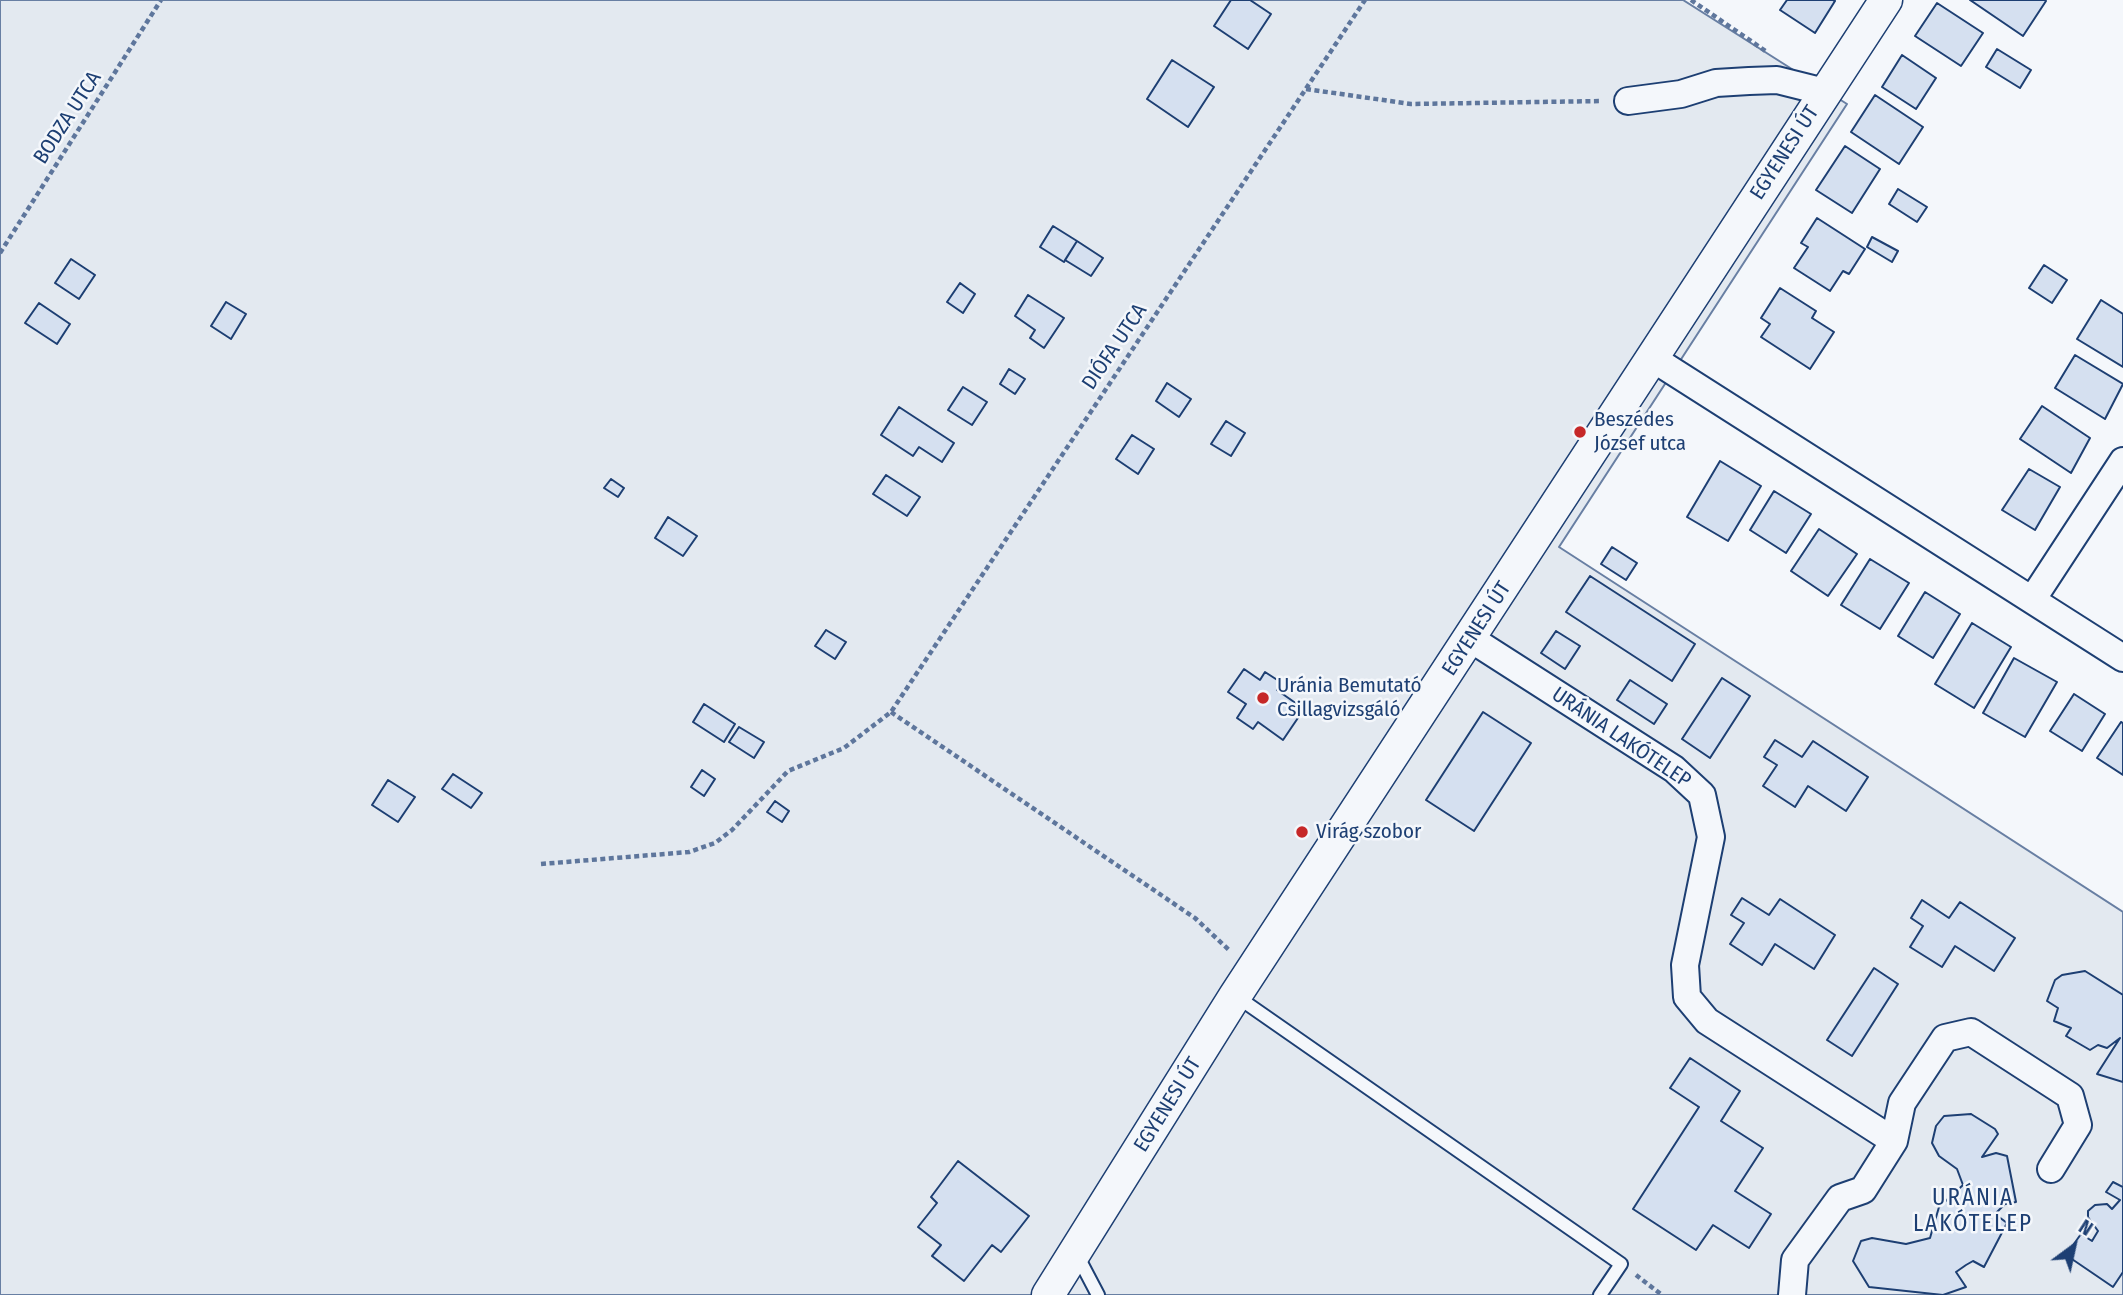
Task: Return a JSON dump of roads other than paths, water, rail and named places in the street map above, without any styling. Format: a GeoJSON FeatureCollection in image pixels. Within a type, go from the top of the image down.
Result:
{"type":"FeatureCollection","features":[{"type":"Feature","properties":{"kind":"street","name":"EGYENESI ÚT"},"geometry":{"type":"LineString","coordinates":[[1048,1295],[1244,984],[1886,0]]}},
{"type":"Feature","properties":{"kind":"street"},"geometry":{"type":"LineString","coordinates":[[1628,101],[1681,94],[1716,83],[1749,81],[1777,80],[1825,92]]}},
{"type":"Feature","properties":{"kind":"street"},"geometry":{"type":"LineString","coordinates":[[1652,358],[2123,658]]}},
{"type":"Feature","properties":{"kind":"street"},"geometry":{"type":"LineString","coordinates":[[2032,600],[2123,461]]}},
{"type":"Feature","properties":{"kind":"street","name":"URÁNIA LAKÓTELEP"},"geometry":{"type":"LineString","coordinates":[[1471,639],[1674,769],[1702,795],[1711,837],[1685,965],[1687,997],[1707,1021],[1894,1141]]}},
{"type":"Feature","properties":{"kind":"street"},"geometry":{"type":"LineString","coordinates":[[1793,1295],[1796,1260],[1840,1198],[1863,1190],[1894,1141],[1902,1103],[1945,1038],[1971,1032],[2070,1096],[2078,1125],[2051,1169]]}},
{"type":"Feature","properties":{"kind":"lane"},"geometry":{"type":"LineString","coordinates":[[1244,984],[1621,1264],[1600,1295]]}},
{"type":"Feature","properties":{"kind":"lane"},"geometry":{"type":"LineString","coordinates":[[1076,1254],[1098,1295]]}},
{"type":"Feature","properties":{"kind":"place","name":"Beszédes József utca"},"geometry":{"type":"Point","coordinates":[1580,432]}},
{"type":"Feature","properties":{"kind":"place","name":"Uránia Bemutató Csillagvizsgáló"},"geometry":{"type":"Point","coordinates":[1263,698]}},
{"type":"Feature","properties":{"kind":"place","name":"Virág szobor"},"geometry":{"type":"Point","coordinates":[1302,832]}},
{"type":"Feature","properties":{"kind":"district","name":"URÁNIA LAKÓTELEP"},"geometry":{"type":"Point","coordinates":[1973,1212]}}]}
